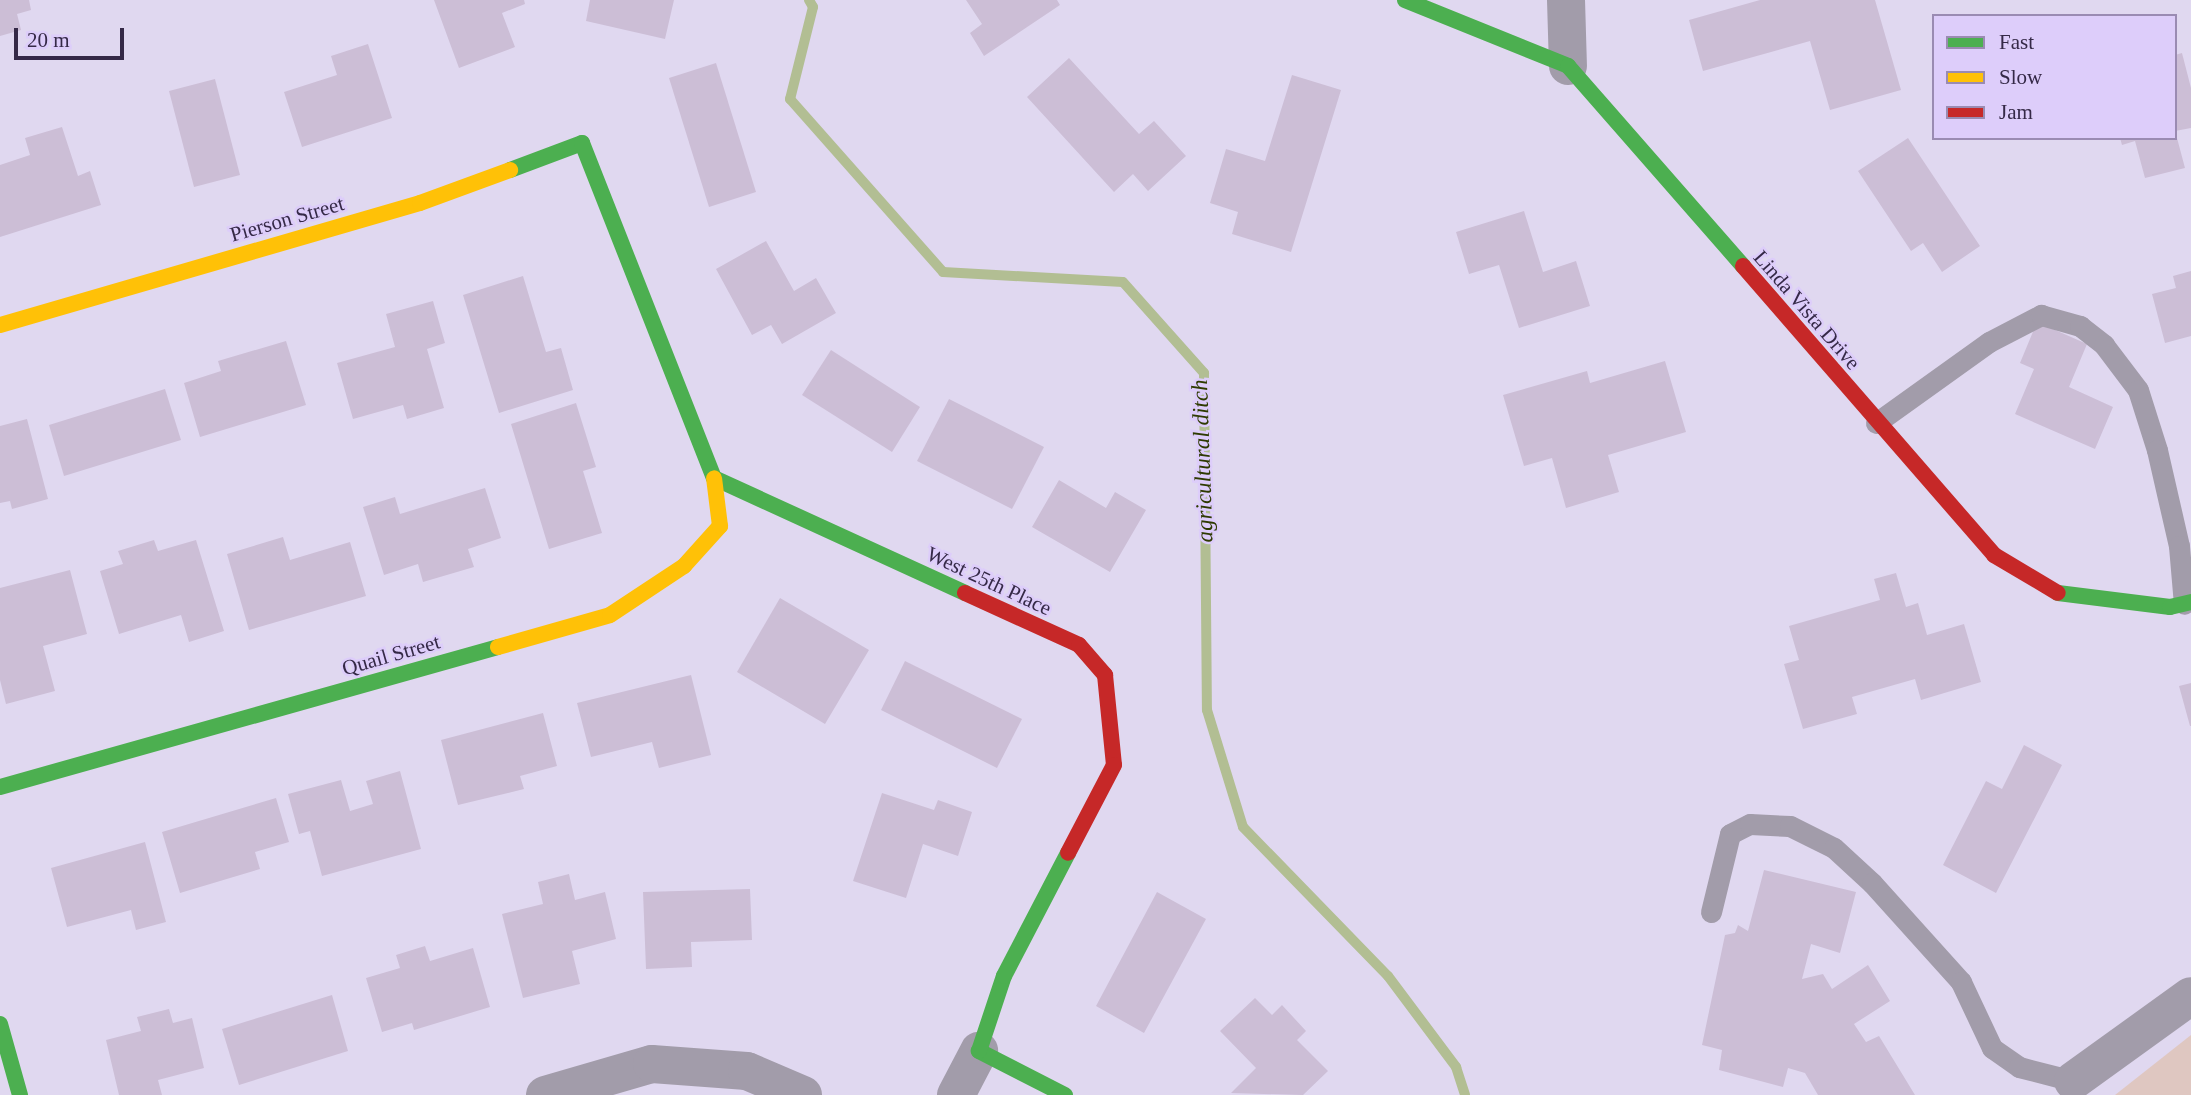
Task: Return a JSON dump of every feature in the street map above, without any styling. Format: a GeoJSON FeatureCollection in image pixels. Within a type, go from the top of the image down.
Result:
{"type":"FeatureCollection","features":[{"type":"Feature","properties":{"kind":"street","name":"Linda Vista Drive"},"geometry":{"type":"LineString","coordinates":[[1405,0],[1568,66],[1876,423],[1994,555],[2062,595],[2169,607],[2187,603]]}},
{"type":"Feature","properties":{"kind":"street"},"geometry":{"type":"LineString","coordinates":[[1566,0],[1568,66]]}},
{"type":"Feature","properties":{"kind":"street","name":"Pierson Street"},"geometry":{"type":"LineString","coordinates":[[0,325],[419,203],[582,143],[715,478]]}},
{"type":"Feature","properties":{"kind":"street","name":"Quail Street"},"geometry":{"type":"LineString","coordinates":[[0,787],[610,615],[684,566],[720,526],[715,478]]}},
{"type":"Feature","properties":{"kind":"street","name":"West 25th Place"},"geometry":{"type":"LineString","coordinates":[[715,478],[1079,645],[1105,675],[1114,765],[1004,976],[979,1051]]}},
{"type":"Feature","properties":{"kind":"street"},"geometry":{"type":"LineString","coordinates":[[2073,1081],[2191,996]]}},
{"type":"Feature","properties":{"kind":"street"},"geometry":{"type":"LineString","coordinates":[[0,1024],[20,1095]]}},
{"type":"Feature","properties":{"kind":"street"},"geometry":{"type":"LineString","coordinates":[[956,1095],[979,1051],[1065,1095]]}},
{"type":"Feature","properties":{"kind":"street"},"geometry":{"type":"LineString","coordinates":[[545,1095],[652,1064],[747,1071],[803,1095]]}},
{"type":"Feature","properties":{"kind":"lane"},"geometry":{"type":"LineString","coordinates":[[1876,423],[1989,342],[2041,316],[2080,326],[2104,345],[2138,390],[2157,450],[2179,546],[2187,603]]}},
{"type":"Feature","properties":{"kind":"lane"},"geometry":{"type":"LineString","coordinates":[[1711,912],[1730,834],[1750,824],[1790,826],[1834,848],[1872,883],[1961,982],[1992,1048],[2019,1067],[2073,1081]]}},
{"type":"Feature","properties":{"kind":"shaded area"},"geometry":{"type":"Polygon","coordinates":[[[2191,1035],[2191,1095],[2115,1095],[2191,1035]]]}},
{"type":"Feature","properties":{"kind":"building"},"geometry":{"type":"Polygon","coordinates":[[[0,0],[29,0],[31,10],[17,14],[21,30],[0,36],[0,0]]]}},
{"type":"Feature","properties":{"kind":"building"},"geometry":{"type":"Polygon","coordinates":[[[434,0],[524,0],[525,4],[502,13],[515,47],[459,68],[434,0]]]}},
{"type":"Feature","properties":{"kind":"building"},"geometry":{"type":"Polygon","coordinates":[[[590,0],[674,0],[665,39],[586,21],[590,0]]]}},
{"type":"Feature","properties":{"kind":"building"},"geometry":{"type":"Polygon","coordinates":[[[966,0],[1057,0],[1060,5],[984,56],[970,33],[982,24],[966,0]]]}},
{"type":"Feature","properties":{"kind":"building"},"geometry":{"type":"Polygon","coordinates":[[[1760,0],[1875,0],[1901,90],[1830,110],[1810,41],[1703,71],[1689,20],[1760,0]]]}},
{"type":"Feature","properties":{"kind":"building"},"geometry":{"type":"Polygon","coordinates":[[[368,44],[392,118],[302,147],[284,92],[337,75],[331,56],[368,44]]]}},
{"type":"Feature","properties":{"kind":"building"},"geometry":{"type":"Polygon","coordinates":[[[2182,53],[2191,88],[2191,128],[2177,131],[2177,54],[2182,53]]]}},
{"type":"Feature","properties":{"kind":"building"},"geometry":{"type":"Polygon","coordinates":[[[1069,58],[1139,134],[1154,121],[1186,156],[1148,191],[1133,174],[1114,192],[1027,97],[1069,58]]]}},
{"type":"Feature","properties":{"kind":"building"},"geometry":{"type":"Polygon","coordinates":[[[716,63],[756,192],[709,207],[669,78],[716,63]]]}},
{"type":"Feature","properties":{"kind":"building"},"geometry":{"type":"Polygon","coordinates":[[[1292,75],[1341,90],[1291,252],[1232,234],[1238,212],[1210,203],[1226,149],[1265,161],[1292,75]]]}},
{"type":"Feature","properties":{"kind":"building"},"geometry":{"type":"Polygon","coordinates":[[[215,79],[240,175],[194,187],[169,91],[215,79]]]}},
{"type":"Feature","properties":{"kind":"building"},"geometry":{"type":"Polygon","coordinates":[[[62,127],[78,176],[90,171],[101,205],[0,237],[0,165],[30,155],[25,138],[62,127]]]}},
{"type":"Feature","properties":{"kind":"building"},"geometry":{"type":"Polygon","coordinates":[[[1908,138],[1980,246],[1942,272],[1923,243],[1911,251],[1858,171],[1908,138]]]}},
{"type":"Feature","properties":{"kind":"building"},"geometry":{"type":"Polygon","coordinates":[[[2177,138],[2185,168],[2145,178],[2135,141],[2122,145],[2121,140],[2177,138]]]}},
{"type":"Feature","properties":{"kind":"building"},"geometry":{"type":"Polygon","coordinates":[[[1524,211],[1543,272],[1576,261],[1590,306],[1519,328],[1499,265],[1469,274],[1456,232],[1524,211]]]}},
{"type":"Feature","properties":{"kind":"building"},"geometry":{"type":"Polygon","coordinates":[[[766,241],[794,291],[816,278],[836,313],[782,344],[771,325],[752,335],[716,269],[766,241]]]}},
{"type":"Feature","properties":{"kind":"building"},"geometry":{"type":"Polygon","coordinates":[[[2191,271],[2191,336],[2165,343],[2152,294],[2176,288],[2173,276],[2191,271]]]}},
{"type":"Feature","properties":{"kind":"building"},"geometry":{"type":"Polygon","coordinates":[[[523,276],[546,352],[561,348],[573,390],[499,413],[463,295],[523,276]]]}},
{"type":"Feature","properties":{"kind":"building"},"geometry":{"type":"Polygon","coordinates":[[[433,301],[445,343],[427,349],[444,408],[407,419],[403,405],[353,419],[337,363],[395,347],[386,314],[433,301]]]}},
{"type":"Feature","properties":{"kind":"building"},"geometry":{"type":"Polygon","coordinates":[[[2037,322],[2087,344],[2069,387],[2113,407],[2095,449],[2015,414],[2034,369],[2020,363],[2037,322]]]}},
{"type":"Feature","properties":{"kind":"building"},"geometry":{"type":"Polygon","coordinates":[[[286,341],[306,405],[200,437],[184,383],[221,371],[218,361],[286,341]]]}},
{"type":"Feature","properties":{"kind":"building"},"geometry":{"type":"Polygon","coordinates":[[[831,350],[920,407],[892,452],[802,395],[831,350]]]}},
{"type":"Feature","properties":{"kind":"building"},"geometry":{"type":"Polygon","coordinates":[[[1665,361],[1686,432],[1608,455],[1619,492],[1566,508],[1552,458],[1524,466],[1503,395],[1587,371],[1590,383],[1665,361]]]}},
{"type":"Feature","properties":{"kind":"building"},"geometry":{"type":"Polygon","coordinates":[[[165,389],[181,440],[64,476],[49,425],[165,389]]]}},
{"type":"Feature","properties":{"kind":"building"},"geometry":{"type":"Polygon","coordinates":[[[949,399],[1044,447],[1012,509],[917,461],[949,399]]]}},
{"type":"Feature","properties":{"kind":"building"},"geometry":{"type":"Polygon","coordinates":[[[576,403],[596,467],[583,471],[602,533],[549,549],[511,424],[576,403]]]}},
{"type":"Feature","properties":{"kind":"building"},"geometry":{"type":"Polygon","coordinates":[[[27,419],[48,499],[12,509],[10,501],[0,503],[0,426],[27,419]]]}},
{"type":"Feature","properties":{"kind":"building"},"geometry":{"type":"Polygon","coordinates":[[[1059,480],[1106,508],[1115,492],[1146,510],[1110,572],[1032,527],[1059,480]]]}},
{"type":"Feature","properties":{"kind":"building"},"geometry":{"type":"Polygon","coordinates":[[[485,488],[501,538],[468,549],[474,567],[423,582],[418,564],[384,575],[363,507],[395,497],[400,514],[485,488]]]}},
{"type":"Feature","properties":{"kind":"building"},"geometry":{"type":"Polygon","coordinates":[[[283,537],[290,560],[350,542],[366,596],[249,630],[227,554],[283,537]]]}},
{"type":"Feature","properties":{"kind":"building"},"geometry":{"type":"Polygon","coordinates":[[[154,540],[158,551],[196,540],[224,631],[189,642],[181,615],[119,634],[100,571],[123,564],[118,551],[154,540]]]}},
{"type":"Feature","properties":{"kind":"building"},"geometry":{"type":"Polygon","coordinates":[[[70,570],[87,634],[43,646],[55,691],[6,704],[0,680],[0,588],[70,570]]]}},
{"type":"Feature","properties":{"kind":"building"},"geometry":{"type":"Polygon","coordinates":[[[1896,573],[1906,607],[1918,603],[1927,635],[1964,624],[1981,682],[1921,700],[1915,679],[1852,697],[1857,714],[1803,729],[1784,664],[1799,660],[1789,626],[1880,600],[1874,579],[1896,573]]]}},
{"type":"Feature","properties":{"kind":"building"},"geometry":{"type":"Polygon","coordinates":[[[780,598],[869,650],[825,724],[737,672],[780,598]]]}},
{"type":"Feature","properties":{"kind":"building"},"geometry":{"type":"Polygon","coordinates":[[[905,661],[1022,719],[997,768],[881,710],[905,661]]]}},
{"type":"Feature","properties":{"kind":"building"},"geometry":{"type":"Polygon","coordinates":[[[691,675],[711,755],[659,768],[652,742],[591,757],[577,703],[691,675]]]}},
{"type":"Feature","properties":{"kind":"building"},"geometry":{"type":"Polygon","coordinates":[[[2191,683],[2191,726],[2190,726],[2179,686],[2191,683]]]}},
{"type":"Feature","properties":{"kind":"building"},"geometry":{"type":"Polygon","coordinates":[[[543,713],[557,766],[520,776],[524,789],[458,805],[441,740],[543,713]]]}},
{"type":"Feature","properties":{"kind":"building"},"geometry":{"type":"Polygon","coordinates":[[[2024,745],[2062,765],[1996,893],[1943,865],[1986,781],[2002,789],[2024,745]]]}},
{"type":"Feature","properties":{"kind":"building"},"geometry":{"type":"Polygon","coordinates":[[[400,771],[421,849],[322,876],[310,831],[299,834],[288,794],[341,780],[350,811],[373,804],[366,781],[400,771]]]}},
{"type":"Feature","properties":{"kind":"building"},"geometry":{"type":"Polygon","coordinates":[[[882,793],[934,810],[938,800],[972,812],[958,856],[923,844],[906,898],[853,881],[882,793]]]}},
{"type":"Feature","properties":{"kind":"building"},"geometry":{"type":"Polygon","coordinates":[[[276,798],[289,842],[255,852],[260,869],[180,893],[162,832],[276,798]]]}},
{"type":"Feature","properties":{"kind":"building"},"geometry":{"type":"Polygon","coordinates":[[[145,842],[166,922],[136,930],[131,910],[67,927],[51,868],[145,842]]]}},
{"type":"Feature","properties":{"kind":"building"},"geometry":{"type":"Polygon","coordinates":[[[1764,870],[1856,892],[1840,953],[1811,944],[1802,979],[1823,974],[1832,989],[1868,965],[1890,1001],[1854,1024],[1866,1042],[1879,1036],[1915,1095],[1818,1095],[1805,1073],[1788,1068],[1783,1087],[1719,1070],[1722,1050],[1702,1045],[1725,935],[1735,933],[1738,925],[1748,931],[1764,870]]]}},
{"type":"Feature","properties":{"kind":"building"},"geometry":{"type":"Polygon","coordinates":[[[569,874],[575,900],[605,892],[616,939],[572,951],[580,984],[523,998],[502,914],[543,904],[538,882],[569,874]]]}},
{"type":"Feature","properties":{"kind":"building"},"geometry":{"type":"Polygon","coordinates":[[[750,889],[752,940],[691,942],[692,967],[646,969],[643,892],[750,889]]]}},
{"type":"Feature","properties":{"kind":"building"},"geometry":{"type":"Polygon","coordinates":[[[1157,892],[1206,919],[1144,1033],[1096,1006],[1157,892]]]}},
{"type":"Feature","properties":{"kind":"building"},"geometry":{"type":"Polygon","coordinates":[[[425,946],[430,961],[473,948],[490,1007],[414,1030],[412,1023],[382,1032],[366,978],[400,968],[396,955],[425,946]]]}},
{"type":"Feature","properties":{"kind":"building"},"geometry":{"type":"Polygon","coordinates":[[[332,995],[348,1051],[239,1085],[222,1029],[332,995]]]}},
{"type":"Feature","properties":{"kind":"building"},"geometry":{"type":"Polygon","coordinates":[[[1255,998],[1272,1015],[1282,1005],[1306,1031],[1297,1040],[1328,1071],[1303,1095],[1231,1093],[1256,1068],[1220,1031],[1255,998]]]}},
{"type":"Feature","properties":{"kind":"building"},"geometry":{"type":"Polygon","coordinates":[[[169,1009],[173,1023],[192,1018],[204,1068],[158,1080],[162,1095],[119,1095],[106,1040],[141,1031],[137,1017],[169,1009]]]}},
{"type":"Feature","properties":{"kind":"waterway","name":"agricultural ditch"},"geometry":{"type":"LineString","coordinates":[[809,0],[813,7],[790,99],[943,272],[1123,282],[1204,373],[1207,710],[1243,827],[1388,976],[1456,1067],[1465,1095]]}},
{"type":"Feature","properties":{"kind":"traffic: fast"},"geometry":{"type":"LineString","coordinates":[[1405,0],[1568,66],[1743,266]]}},
{"type":"Feature","properties":{"kind":"traffic: fast"},"geometry":{"type":"LineString","coordinates":[[510,170],[582,143],[714,478],[965,593]]}},
{"type":"Feature","properties":{"kind":"traffic: fast"},"geometry":{"type":"LineString","coordinates":[[2058,593],[2170,607],[2191,602]]}},
{"type":"Feature","properties":{"kind":"traffic: fast"},"geometry":{"type":"LineString","coordinates":[[0,787],[498,647]]}},
{"type":"Feature","properties":{"kind":"traffic: fast"},"geometry":{"type":"LineString","coordinates":[[1065,1095],[979,1051],[1004,976],[1068,853]]}},
{"type":"Feature","properties":{"kind":"traffic: fast"},"geometry":{"type":"LineString","coordinates":[[0,1024],[20,1095]]}},
{"type":"Feature","properties":{"kind":"traffic: slow"},"geometry":{"type":"LineString","coordinates":[[0,325],[420,203],[510,170]]}},
{"type":"Feature","properties":{"kind":"traffic: slow"},"geometry":{"type":"LineString","coordinates":[[498,647],[610,615],[684,566],[720,526],[714,478]]}},
{"type":"Feature","properties":{"kind":"traffic: jam"},"geometry":{"type":"LineString","coordinates":[[1743,266],[1994,555],[2058,593]]}},
{"type":"Feature","properties":{"kind":"traffic: jam"},"geometry":{"type":"LineString","coordinates":[[965,593],[1079,645],[1105,675],[1114,765],[1068,853]]}}]}
